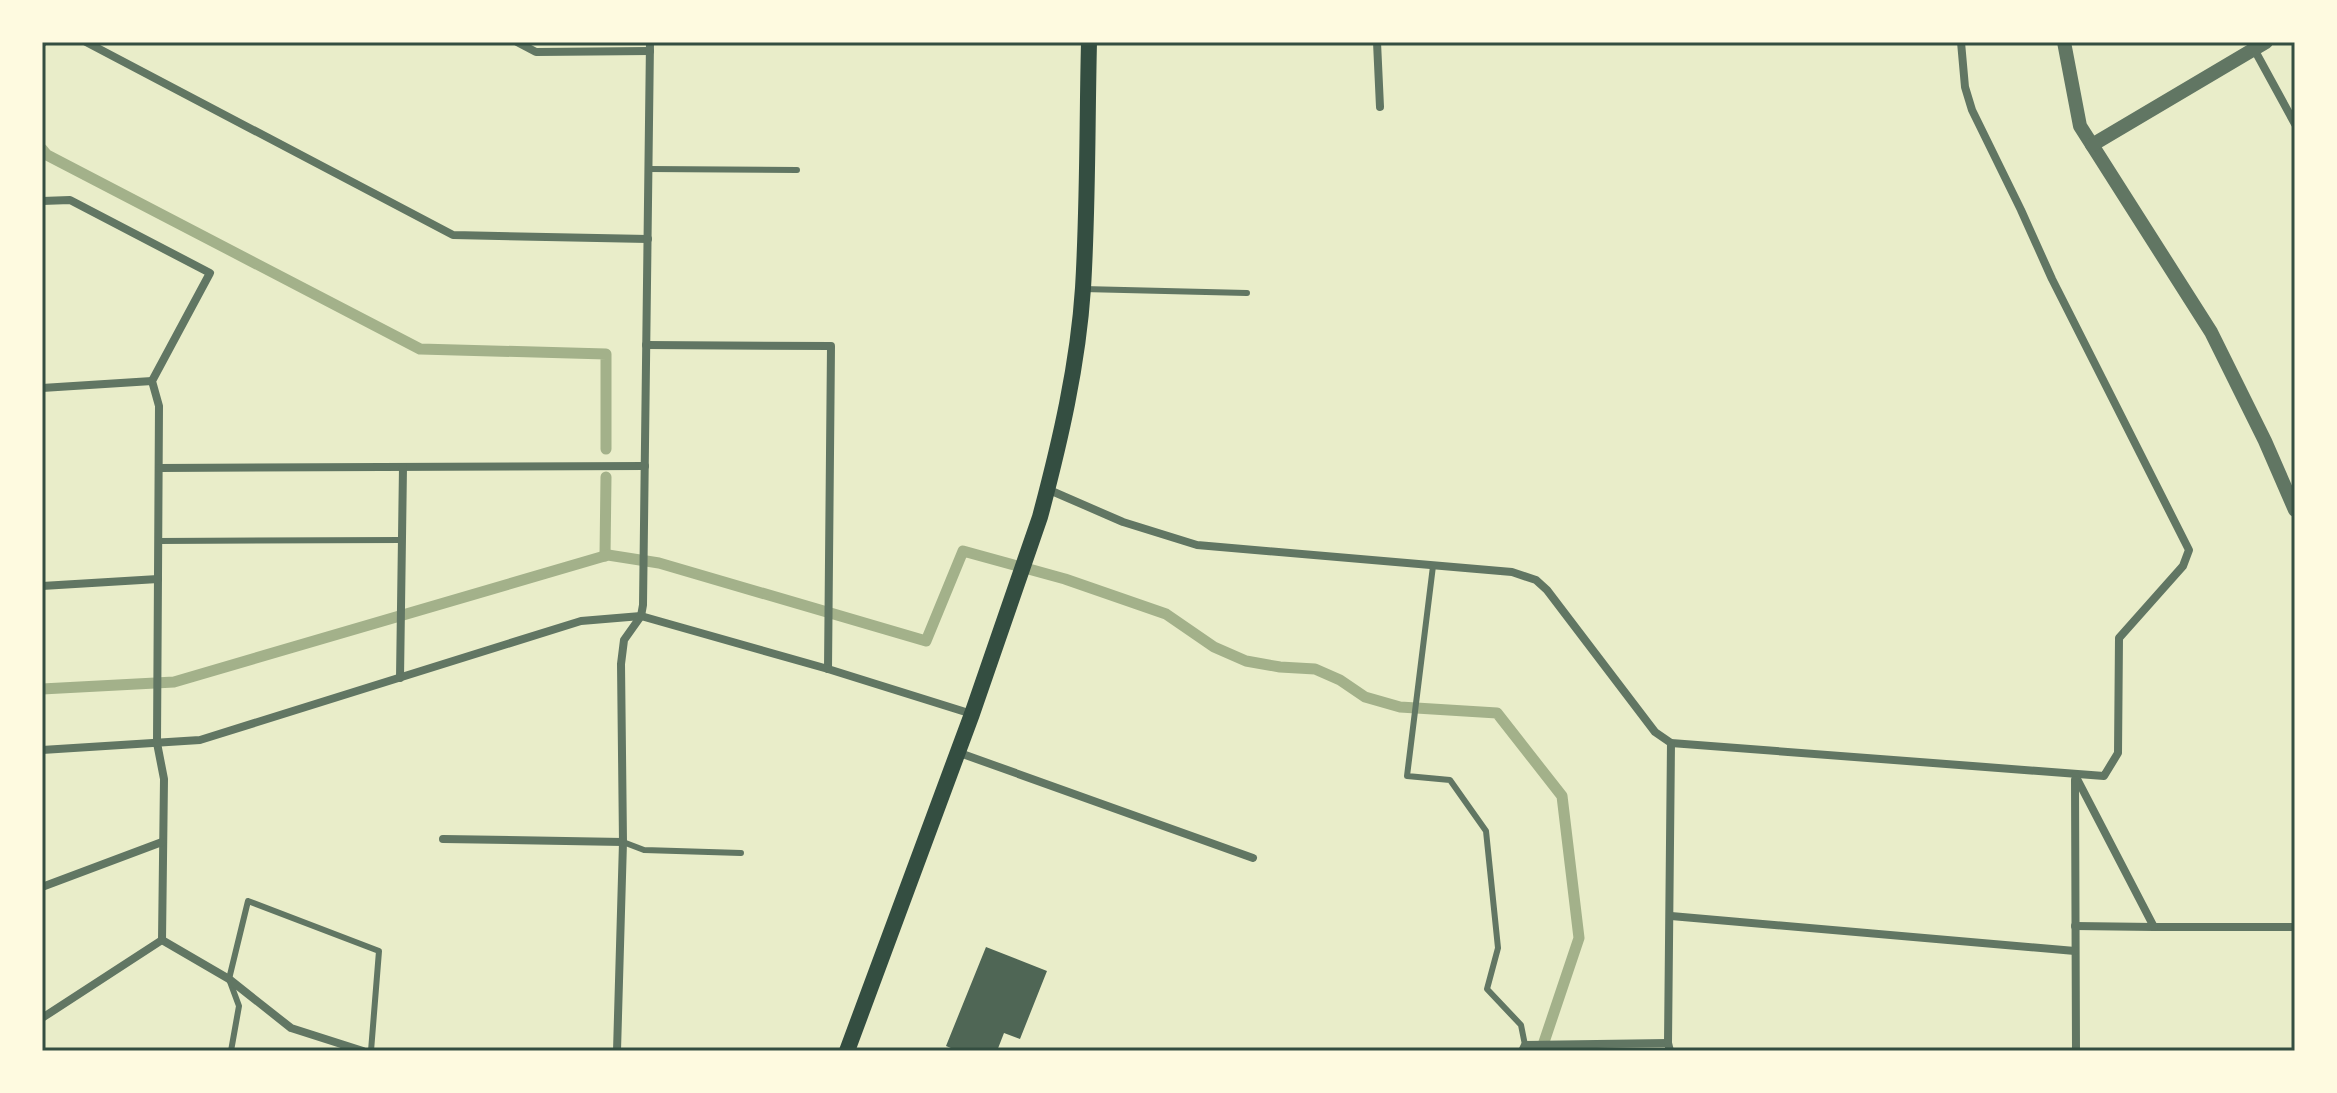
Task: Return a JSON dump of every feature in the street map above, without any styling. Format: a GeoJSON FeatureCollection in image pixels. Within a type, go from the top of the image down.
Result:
{"type":"FeatureCollection","features":[{"type":"Feature","properties":{"kind":"main road"},"geometry":{"type":"LineString","coordinates":[[847,1051],[972,714],[1047,489],[1071,382],[1083,289],[1089,42]]}},
{"type":"Feature","properties":{"kind":"street"},"geometry":{"type":"LineString","coordinates":[[86,42],[453,235],[648,239]]}},
{"type":"Feature","properties":{"kind":"street"},"geometry":{"type":"LineString","coordinates":[[517,42],[536,52],[650,47],[644,584],[641,616],[624,640],[621,664],[623,842],[617,1051]]}},
{"type":"Feature","properties":{"kind":"street"},"geometry":{"type":"LineString","coordinates":[[1377,42],[1380,107]]}},
{"type":"Feature","properties":{"kind":"street"},"geometry":{"type":"LineString","coordinates":[[1047,489],[1123,522],[1197,545],[1512,572],[1536,580],[1547,590],[1655,732],[1671,743],[2104,776],[2118,753],[2119,638],[2183,566],[2189,550],[2052,279],[1972,110],[1965,87],[1961,42]]}},
{"type":"Feature","properties":{"kind":"street"},"geometry":{"type":"LineString","coordinates":[[2064,42],[2080,126],[2211,332],[2295,510]]}},
{"type":"Feature","properties":{"kind":"street"},"geometry":{"type":"LineString","coordinates":[[2092,145],[2260,45],[2295,124]]}},
{"type":"Feature","properties":{"kind":"street"},"geometry":{"type":"LineString","coordinates":[[42,201],[70,200],[210,273],[152,381],[159,406],[157,743],[164,779],[162,940]]}},
{"type":"Feature","properties":{"kind":"street"},"geometry":{"type":"LineString","coordinates":[[646,345],[831,346],[828,669]]}},
{"type":"Feature","properties":{"kind":"street"},"geometry":{"type":"LineString","coordinates":[[42,388],[152,381]]}},
{"type":"Feature","properties":{"kind":"street"},"geometry":{"type":"LineString","coordinates":[[159,468],[645,466]]}},
{"type":"Feature","properties":{"kind":"street"},"geometry":{"type":"LineString","coordinates":[[400,678],[403,467]]}},
{"type":"Feature","properties":{"kind":"street"},"geometry":{"type":"LineString","coordinates":[[42,586],[158,579]]}},
{"type":"Feature","properties":{"kind":"street"},"geometry":{"type":"LineString","coordinates":[[42,750],[200,740],[581,621],[641,616],[972,714]]}},
{"type":"Feature","properties":{"kind":"street"},"geometry":{"type":"LineString","coordinates":[[1527,1047],[1564,1044],[1669,1047],[1671,743]]}},
{"type":"Feature","properties":{"kind":"street"},"geometry":{"type":"LineString","coordinates":[[957,752],[1253,858]]}},
{"type":"Feature","properties":{"kind":"street"},"geometry":{"type":"LineString","coordinates":[[2075,775],[2076,1051]]}},
{"type":"Feature","properties":{"kind":"street"},"geometry":{"type":"LineString","coordinates":[[2075,775],[2154,927]]}},
{"type":"Feature","properties":{"kind":"street"},"geometry":{"type":"LineString","coordinates":[[443,839],[623,842]]}},
{"type":"Feature","properties":{"kind":"street"},"geometry":{"type":"LineString","coordinates":[[42,887],[162,842]]}},
{"type":"Feature","properties":{"kind":"street"},"geometry":{"type":"LineString","coordinates":[[1671,916],[2075,951]]}},
{"type":"Feature","properties":{"kind":"street"},"geometry":{"type":"LineString","coordinates":[[2075,926],[2295,927]]}},
{"type":"Feature","properties":{"kind":"street"},"geometry":{"type":"LineString","coordinates":[[162,940],[229,979],[291,1028],[343,1048],[363,1051]]}},
{"type":"Feature","properties":{"kind":"street"},"geometry":{"type":"LineString","coordinates":[[42,1018],[162,940]]}},
{"type":"Feature","properties":{"kind":"lane"},"geometry":{"type":"LineString","coordinates":[[648,169],[797,170]]}},
{"type":"Feature","properties":{"kind":"lane"},"geometry":{"type":"LineString","coordinates":[[1083,289],[1247,293]]}},
{"type":"Feature","properties":{"kind":"lane"},"geometry":{"type":"LineString","coordinates":[[158,541],[402,540]]}},
{"type":"Feature","properties":{"kind":"lane"},"geometry":{"type":"LineString","coordinates":[[1433,566],[1407,776],[1450,780],[1486,831],[1498,948],[1487,989],[1521,1025],[1527,1047]]}},
{"type":"Feature","properties":{"kind":"lane"},"geometry":{"type":"LineString","coordinates":[[623,842],[644,850],[741,853]]}},
{"type":"Feature","properties":{"kind":"lane"},"geometry":{"type":"LineString","coordinates":[[231,1051],[239,1006],[229,979],[248,901],[379,951],[371,1051]]}},
{"type":"Feature","properties":{"kind":"building"},"geometry":{"type":"Polygon","coordinates":[[[986,947],[1047,971],[1020,1039],[1004,1033],[997,1051],[958,1051],[946,1046],[986,947]]]}},
{"type":"Feature","properties":{"kind":"waterway"},"geometry":{"type":"LineString","coordinates":[[42,149],[47,155],[420,349],[606,354],[606,449]]}},
{"type":"Feature","properties":{"kind":"waterway"},"geometry":{"type":"LineString","coordinates":[[605,556],[606,477]]}},
{"type":"Feature","properties":{"kind":"waterway"},"geometry":{"type":"LineString","coordinates":[[42,689],[174,682],[608,555],[659,563],[926,641],[963,551],[1065,579],[1166,614],[1214,647],[1246,661],[1315,669],[1340,680],[1365,697],[1400,707],[1497,713],[1562,796],[1579,938],[1541,1051]]}}]}
